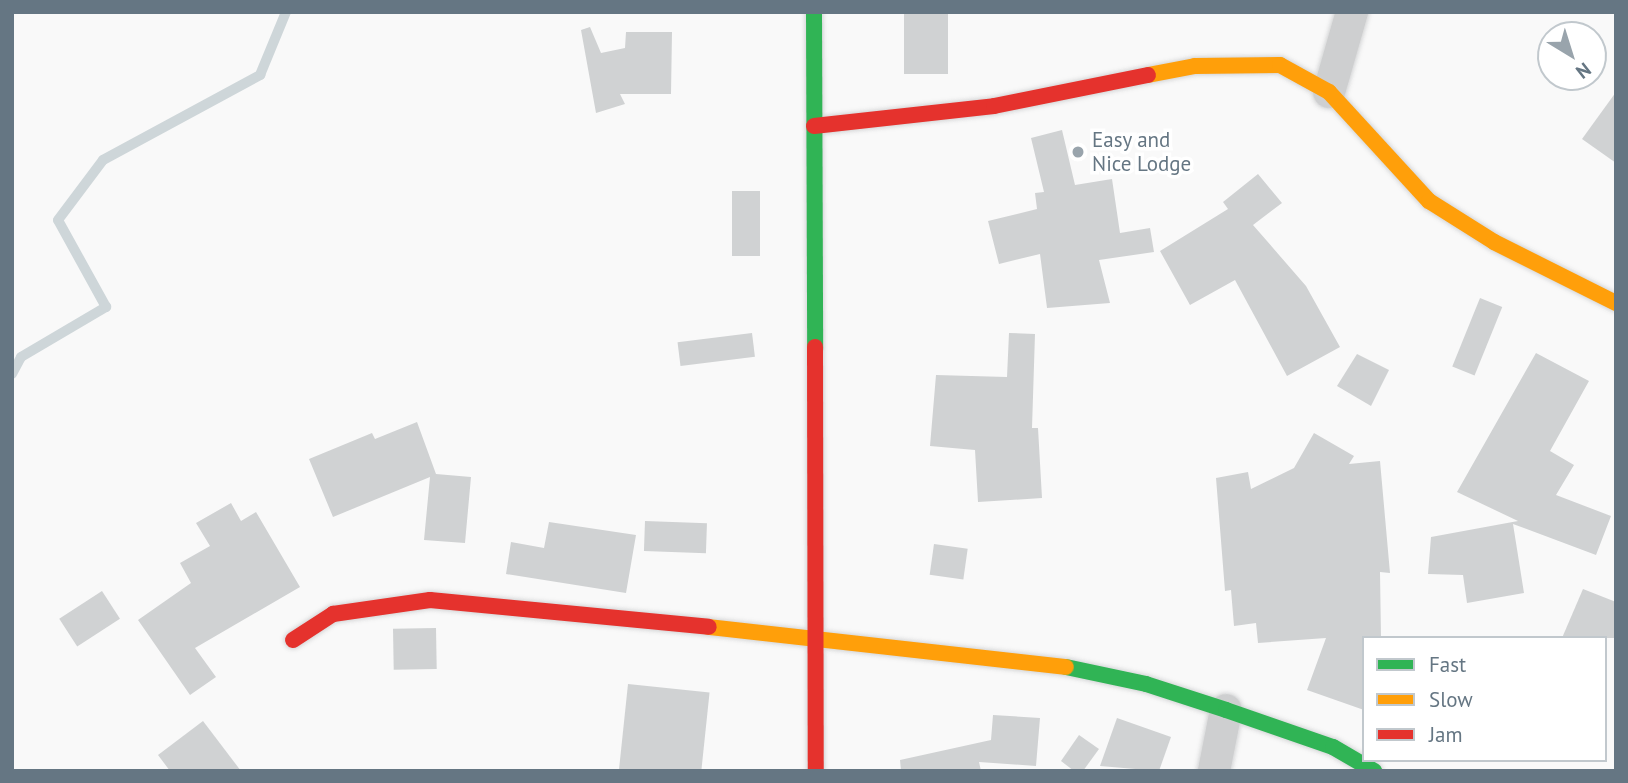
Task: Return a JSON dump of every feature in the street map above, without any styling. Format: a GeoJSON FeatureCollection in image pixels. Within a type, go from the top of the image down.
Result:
{"type":"FeatureCollection","features":[{"type":"Feature","properties":{"kind":"street"},"geometry":{"type":"LineString","coordinates":[[814,12],[816,771]]}},
{"type":"Feature","properties":{"kind":"street"},"geometry":{"type":"LineString","coordinates":[[1329,92],[1352,12]]}},
{"type":"Feature","properties":{"kind":"street"},"geometry":{"type":"LineString","coordinates":[[814,126],[994,106],[1129,75],[1242,62],[1280,65],[1329,92],[1429,201],[1494,242],[1616,303]]}},
{"type":"Feature","properties":{"kind":"street"},"geometry":{"type":"LineString","coordinates":[[293,639],[333,614],[430,600],[815,640],[1030,659],[1146,684],[1226,710],[1333,747],[1374,771]]}},
{"type":"Feature","properties":{"kind":"street"},"geometry":{"type":"LineString","coordinates":[[1213,771],[1226,710]]}},
{"type":"Feature","properties":{"kind":"building"},"geometry":{"type":"Polygon","coordinates":[[[904,12],[948,12],[948,74],[904,74],[904,12]]]}},
{"type":"Feature","properties":{"kind":"building"},"geometry":{"type":"Polygon","coordinates":[[[590,27],[601,53],[625,48],[626,32],[672,32],[671,94],[620,94],[625,104],[596,113],[581,30],[590,27]]]}},
{"type":"Feature","properties":{"kind":"building"},"geometry":{"type":"Polygon","coordinates":[[[1616,92],[1616,163],[1582,139],[1616,92]]]}},
{"type":"Feature","properties":{"kind":"building"},"geometry":{"type":"Polygon","coordinates":[[[1062,130],[1075,185],[1112,179],[1120,233],[1150,228],[1154,252],[1099,260],[1110,303],[1047,308],[1040,254],[999,264],[988,221],[1037,209],[1035,193],[1044,192],[1031,138],[1062,130]]]}},
{"type":"Feature","properties":{"kind":"building"},"geometry":{"type":"Polygon","coordinates":[[[1258,174],[1282,203],[1253,225],[1306,286],[1340,347],[1287,376],[1235,280],[1190,305],[1160,251],[1228,209],[1223,202],[1258,174]]]}},
{"type":"Feature","properties":{"kind":"building"},"geometry":{"type":"Polygon","coordinates":[[[732,191],[760,191],[760,256],[732,256],[732,191]]]}},
{"type":"Feature","properties":{"kind":"building"},"geometry":{"type":"Polygon","coordinates":[[[1480,298],[1502,307],[1475,376],[1452,367],[1480,298]]]}},
{"type":"Feature","properties":{"kind":"building"},"geometry":{"type":"Polygon","coordinates":[[[752,333],[755,357],[680,366],[678,342],[752,333]]]}},
{"type":"Feature","properties":{"kind":"building"},"geometry":{"type":"Polygon","coordinates":[[[1009,333],[1035,334],[1032,428],[1038,428],[1042,498],[978,502],[975,450],[930,446],[936,375],[1007,377],[1009,333]]]}},
{"type":"Feature","properties":{"kind":"building"},"geometry":{"type":"Polygon","coordinates":[[[1536,353],[1589,381],[1550,451],[1574,465],[1556,495],[1611,516],[1596,555],[1513,524],[1524,593],[1467,603],[1463,575],[1428,574],[1431,537],[1518,521],[1457,492],[1536,353]]]}},
{"type":"Feature","properties":{"kind":"building"},"geometry":{"type":"Polygon","coordinates":[[[1357,354],[1389,370],[1371,406],[1337,386],[1357,354]]]}},
{"type":"Feature","properties":{"kind":"building"},"geometry":{"type":"Polygon","coordinates":[[[417,422],[436,474],[471,477],[465,543],[424,540],[430,477],[333,517],[309,459],[372,433],[375,439],[417,422]]]}},
{"type":"Feature","properties":{"kind":"building"},"geometry":{"type":"Polygon","coordinates":[[[1314,433],[1354,456],[1349,464],[1380,461],[1390,573],[1380,572],[1381,636],[1362,636],[1362,709],[1307,690],[1326,638],[1258,643],[1256,623],[1234,626],[1231,590],[1225,591],[1216,478],[1248,472],[1251,489],[1294,468],[1314,433]]]}},
{"type":"Feature","properties":{"kind":"building"},"geometry":{"type":"Polygon","coordinates":[[[231,503],[241,521],[256,512],[300,587],[195,648],[216,677],[190,695],[138,620],[191,583],[180,563],[210,546],[196,523],[231,503]]]}},
{"type":"Feature","properties":{"kind":"building"},"geometry":{"type":"Polygon","coordinates":[[[645,521],[707,523],[706,553],[644,551],[645,521]]]}},
{"type":"Feature","properties":{"kind":"building"},"geometry":{"type":"Polygon","coordinates":[[[549,522],[636,535],[626,593],[506,574],[511,542],[544,548],[549,522]]]}},
{"type":"Feature","properties":{"kind":"building"},"geometry":{"type":"Polygon","coordinates":[[[934,544],[968,549],[963,579],[930,575],[934,544]]]}},
{"type":"Feature","properties":{"kind":"building"},"geometry":{"type":"Polygon","coordinates":[[[1583,589],[1616,602],[1616,638],[1563,636],[1583,589]]]}},
{"type":"Feature","properties":{"kind":"building"},"geometry":{"type":"Polygon","coordinates":[[[102,591],[120,619],[77,646],[59,619],[102,591]]]}},
{"type":"Feature","properties":{"kind":"building"},"geometry":{"type":"Polygon","coordinates":[[[436,628],[437,669],[394,670],[393,629],[436,628]]]}},
{"type":"Feature","properties":{"kind":"building"},"geometry":{"type":"Polygon","coordinates":[[[628,684],[710,693],[701,771],[619,771],[628,684]]]}},
{"type":"Feature","properties":{"kind":"building"},"geometry":{"type":"Polygon","coordinates":[[[993,715],[1040,718],[1036,766],[979,762],[981,771],[901,771],[900,760],[991,740],[993,715]]]}},
{"type":"Feature","properties":{"kind":"building"},"geometry":{"type":"Polygon","coordinates":[[[1117,718],[1171,737],[1159,771],[1100,766],[1117,718]]]}},
{"type":"Feature","properties":{"kind":"building"},"geometry":{"type":"Polygon","coordinates":[[[203,721],[241,771],[170,771],[158,755],[203,721]]]}},
{"type":"Feature","properties":{"kind":"building"},"geometry":{"type":"Polygon","coordinates":[[[1079,735],[1099,749],[1083,771],[1074,771],[1061,761],[1079,735]]]}},
{"type":"Feature","properties":{"kind":"waterway"},"geometry":{"type":"LineString","coordinates":[[12,374],[21,357],[106,307],[58,220],[103,160],[260,75],[286,12]]}},
{"type":"Feature","properties":{"kind":"traffic: fast"},"geometry":{"type":"LineString","coordinates":[[814,12],[815,347]]}},
{"type":"Feature","properties":{"kind":"traffic: fast"},"geometry":{"type":"LineString","coordinates":[[1066,667],[1146,684],[1226,710],[1333,747],[1374,771]]}},
{"type":"Feature","properties":{"kind":"traffic: slow"},"geometry":{"type":"LineString","coordinates":[[1148,75],[1195,66],[1280,65],[1329,92],[1429,201],[1494,242],[1616,303]]}},
{"type":"Feature","properties":{"kind":"traffic: slow"},"geometry":{"type":"LineString","coordinates":[[709,627],[1066,667]]}},
{"type":"Feature","properties":{"kind":"traffic: jam"},"geometry":{"type":"LineString","coordinates":[[814,126],[994,106],[1148,75]]}},
{"type":"Feature","properties":{"kind":"traffic: jam"},"geometry":{"type":"LineString","coordinates":[[815,347],[816,771]]}},
{"type":"Feature","properties":{"kind":"traffic: jam"},"geometry":{"type":"LineString","coordinates":[[293,640],[333,614],[430,600],[709,627]]}},
{"type":"Feature","properties":{"kind":"place","name":"Easy and Nice Lodge"},"geometry":{"type":"Point","coordinates":[1078,152]}}]}
